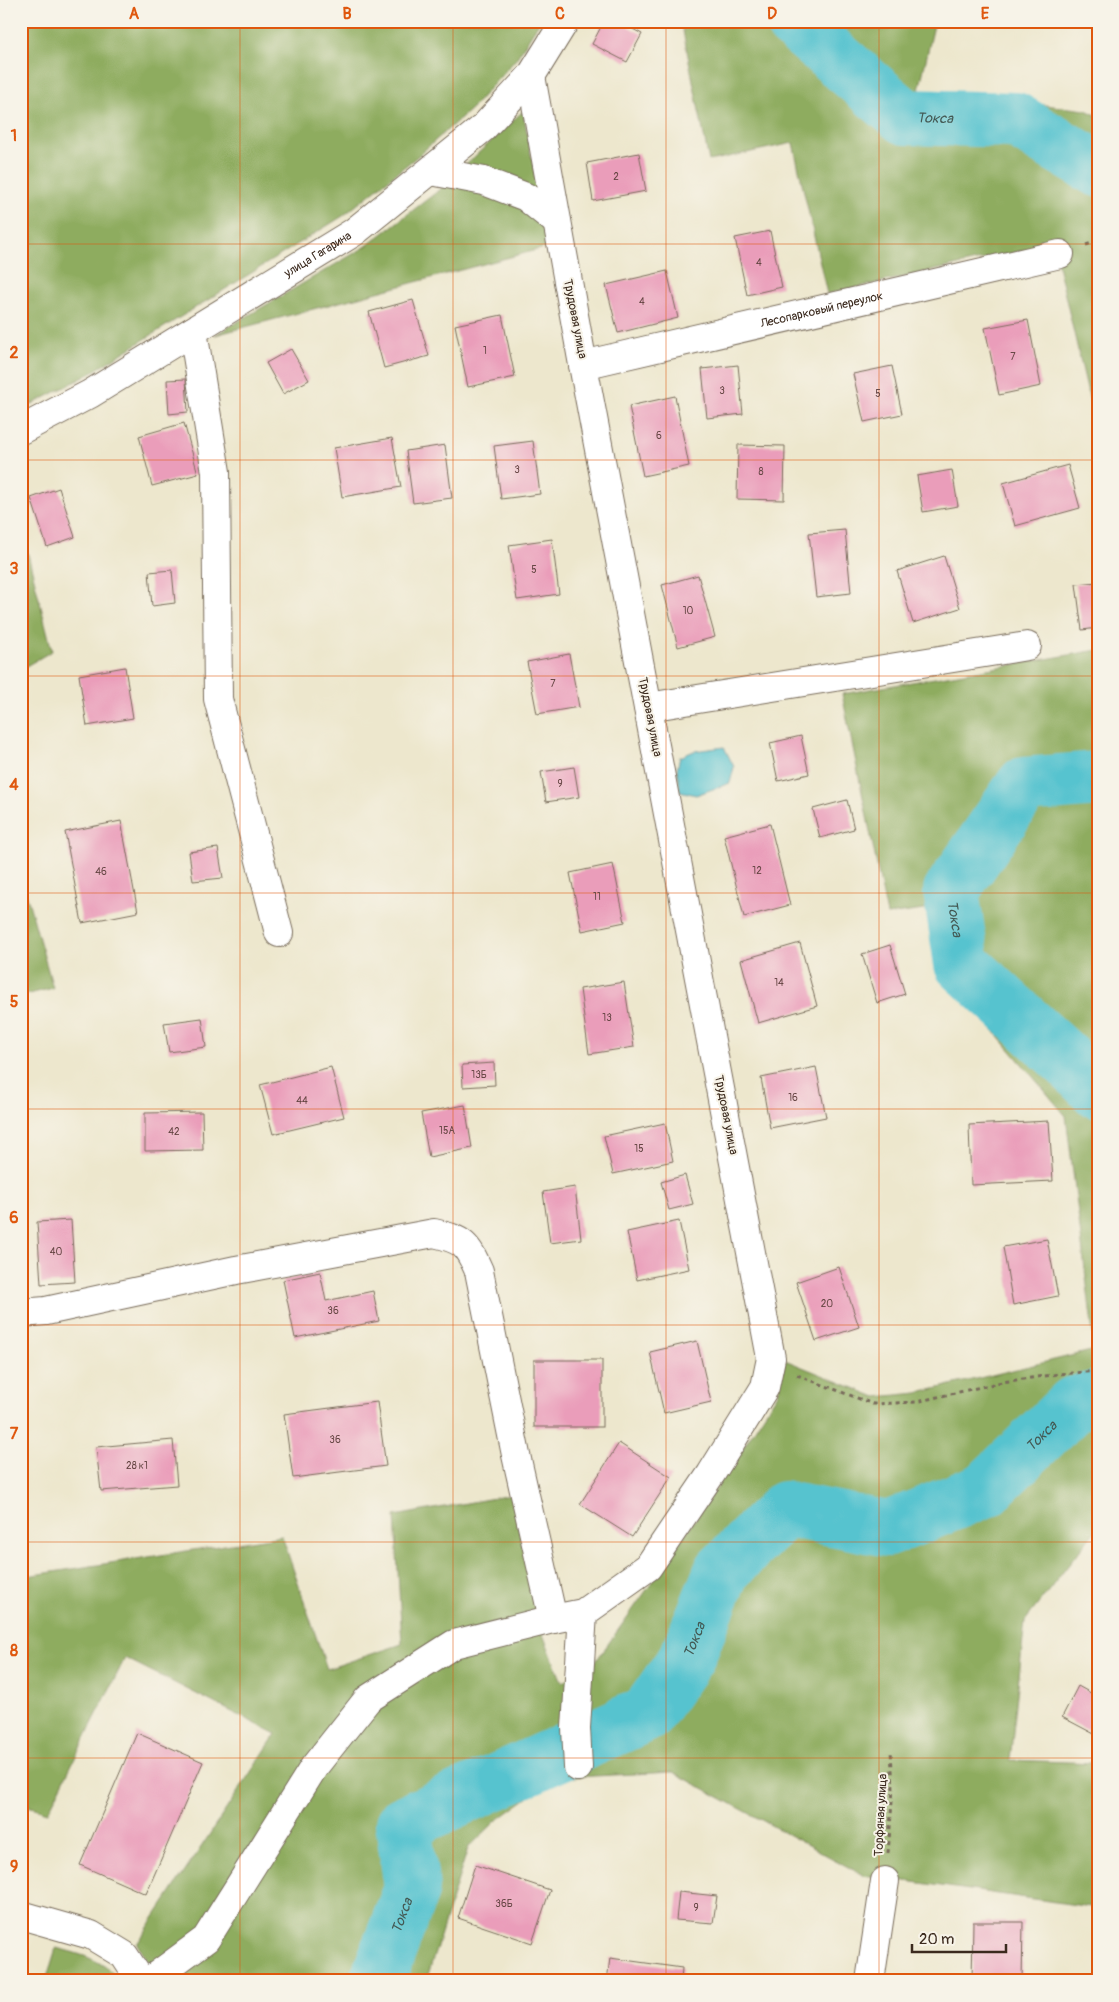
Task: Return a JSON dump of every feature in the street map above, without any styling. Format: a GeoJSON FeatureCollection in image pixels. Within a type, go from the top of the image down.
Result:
{"type":"FeatureCollection","features":[{"type":"Feature","properties":{"kind":"street","name":"улица Гагарина"},"geometry":{"type":"LineString","coordinates":[[21,430],[90,394],[354,232],[483,128],[531,76],[565,21]]}},
{"type":"Feature","properties":{"kind":"street","name":"Трудовая улица"},"geometry":{"type":"LineString","coordinates":[[531,76],[583,364],[772,1358]]}},
{"type":"Feature","properties":{"kind":"street"},"geometry":{"type":"LineString","coordinates":[[431,170],[484,182],[526,197],[557,222]]}},
{"type":"Feature","properties":{"kind":"street","name":"Лесопарковый переулок"},"geometry":{"type":"LineString","coordinates":[[583,364],[1060,254]]}},
{"type":"Feature","properties":{"kind":"street"},"geometry":{"type":"LineString","coordinates":[[193,331],[216,472],[218,699],[279,934]]}},
{"type":"Feature","properties":{"kind":"street"},"geometry":{"type":"LineString","coordinates":[[648,707],[1027,646]]}},
{"type":"Feature","properties":{"kind":"street"},"geometry":{"type":"LineString","coordinates":[[21,1313],[46,1310],[236,1270],[434,1233],[456,1238],[470,1252],[479,1271],[516,1456],[552,1619]]}},
{"type":"Feature","properties":{"kind":"street"},"geometry":{"type":"LineString","coordinates":[[149,1981],[206,1939],[314,1767],[368,1699],[454,1644],[583,1613],[648,1567],[711,1474],[765,1387],[772,1358]]}},
{"type":"Feature","properties":{"kind":"street"},"geometry":{"type":"LineString","coordinates":[[578,1767],[576,1728],[583,1613]]}},
{"type":"Feature","properties":{"kind":"street"},"geometry":{"type":"LineString","coordinates":[[870,1981],[885,1881]]}},
{"type":"Feature","properties":{"kind":"street"},"geometry":{"type":"LineString","coordinates":[[21,1915],[91,1935],[124,1954],[141,1981]]}},
{"type":"Feature","properties":{"kind":"path"},"geometry":{"type":"LineString","coordinates":[[772,1358],[802,1378],[873,1404],[916,1402],[1002,1382],[1098,1371]]}},
{"type":"Feature","properties":{"kind":"path","name":"Торфяная улица"},"geometry":{"type":"LineString","coordinates":[[885,1881],[893,1789],[891,1750]]}},
{"type":"Feature","properties":{"kind":"green space"},"geometry":{"type":"Polygon","coordinates":[[[21,21],[540,21],[516,59],[472,108],[419,155],[343,216],[84,377],[21,410],[21,21]]]}},
{"type":"Feature","properties":{"kind":"green space"},"geometry":{"type":"Polygon","coordinates":[[[681,21],[935,21],[919,90],[1086,110],[1098,116],[1098,435],[1053,244],[827,294],[793,143],[709,161],[681,21]]]}},
{"type":"Feature","properties":{"kind":"green space"},"geometry":{"type":"Polygon","coordinates":[[[523,111],[548,247],[215,335],[365,247],[438,191],[523,111]]]}},
{"type":"Feature","properties":{"kind":"green space"},"geometry":{"type":"Polygon","coordinates":[[[21,526],[52,651],[21,669],[21,526]]]}},
{"type":"Feature","properties":{"kind":"green space"},"geometry":{"type":"Polygon","coordinates":[[[1098,650],[1098,1527],[1025,1621],[1010,1760],[1098,1763],[1098,1908],[863,1875],[673,1772],[555,1778],[496,1821],[468,1848],[426,1981],[160,1981],[137,1944],[276,1734],[125,1658],[48,1812],[21,1804],[21,1577],[282,1536],[327,1669],[402,1644],[395,1516],[511,1495],[542,1632],[562,1682],[591,1668],[656,1577],[778,1393],[785,1360],[876,1397],[918,1393],[1095,1350],[1066,1116],[951,980],[931,909],[887,915],[842,694],[1098,650]]]}},
{"type":"Feature","properties":{"kind":"green space"},"geometry":{"type":"Polygon","coordinates":[[[21,875],[53,988],[21,996],[21,875]]]}},
{"type":"Feature","properties":{"kind":"green space"},"geometry":{"type":"Polygon","coordinates":[[[56,1948],[99,1963],[107,1968],[119,1981],[46,1981],[56,1948]]]}},
{"type":"Feature","properties":{"kind":"water"},"geometry":{"type":"Polygon","coordinates":[[[724,747],[734,767],[730,783],[696,795],[680,791],[677,769],[680,757],[694,751],[724,747]]]}},
{"type":"Feature","properties":{"kind":"building"},"geometry":{"type":"Polygon","coordinates":[[[604,21],[618,21],[642,34],[627,62],[592,44],[604,21]]]}},
{"type":"Feature","properties":{"kind":"building"},"geometry":{"type":"Polygon","coordinates":[[[639,153],[646,191],[593,201],[587,163],[639,153]]]}},
{"type":"Feature","properties":{"kind":"building"},"geometry":{"type":"Polygon","coordinates":[[[770,231],[782,287],[747,295],[735,238],[770,231]]]}},
{"type":"Feature","properties":{"kind":"building"},"geometry":{"type":"Polygon","coordinates":[[[667,271],[678,318],[618,333],[606,285],[667,271]]]}},
{"type":"Feature","properties":{"kind":"building"},"geometry":{"type":"Polygon","coordinates":[[[413,300],[429,356],[384,368],[369,312],[413,300]]]}},
{"type":"Feature","properties":{"kind":"building"},"geometry":{"type":"Polygon","coordinates":[[[502,315],[515,377],[468,387],[455,325],[502,315]]]}},
{"type":"Feature","properties":{"kind":"building"},"geometry":{"type":"Polygon","coordinates":[[[1028,320],[1041,386],[999,395],[985,328],[1028,320]]]}},
{"type":"Feature","properties":{"kind":"building"},"geometry":{"type":"Polygon","coordinates":[[[291,349],[309,380],[283,394],[266,363],[291,349]]]}},
{"type":"Feature","properties":{"kind":"building"},"geometry":{"type":"Polygon","coordinates":[[[738,365],[743,414],[707,418],[702,369],[738,365]]]}},
{"type":"Feature","properties":{"kind":"building"},"geometry":{"type":"Polygon","coordinates":[[[892,366],[902,414],[864,422],[853,374],[892,366]]]}},
{"type":"Feature","properties":{"kind":"building"},"geometry":{"type":"Polygon","coordinates":[[[186,379],[188,412],[169,414],[167,380],[186,379]]]}},
{"type":"Feature","properties":{"kind":"building"},"geometry":{"type":"Polygon","coordinates":[[[675,396],[689,466],[643,476],[629,406],[675,396]]]}},
{"type":"Feature","properties":{"kind":"building"},"geometry":{"type":"Polygon","coordinates":[[[184,423],[198,474],[152,486],[139,436],[184,423]]]}},
{"type":"Feature","properties":{"kind":"building"},"geometry":{"type":"Polygon","coordinates":[[[392,438],[401,487],[342,497],[334,448],[392,438]]]}},
{"type":"Feature","properties":{"kind":"building"},"geometry":{"type":"Polygon","coordinates":[[[533,441],[540,494],[501,499],[494,446],[533,441]]]}},
{"type":"Feature","properties":{"kind":"building"},"geometry":{"type":"Polygon","coordinates":[[[445,445],[452,498],[413,503],[406,451],[445,445]]]}},
{"type":"Feature","properties":{"kind":"building"},"geometry":{"type":"Polygon","coordinates":[[[738,445],[785,446],[784,500],[737,499],[738,445]]]}},
{"type":"Feature","properties":{"kind":"building"},"geometry":{"type":"Polygon","coordinates":[[[1068,465],[1080,508],[1015,526],[1003,483],[1068,465]]]}},
{"type":"Feature","properties":{"kind":"building"},"geometry":{"type":"Polygon","coordinates":[[[952,470],[958,506],[923,512],[917,476],[952,470]]]}},
{"type":"Feature","properties":{"kind":"building"},"geometry":{"type":"Polygon","coordinates":[[[59,488],[75,537],[47,547],[31,498],[59,488]]]}},
{"type":"Feature","properties":{"kind":"building"},"geometry":{"type":"Polygon","coordinates":[[[845,530],[851,593],[816,597],[809,533],[845,530]]]}},
{"type":"Feature","properties":{"kind":"building"},"geometry":{"type":"Polygon","coordinates":[[[552,539],[559,594],[517,600],[509,545],[552,539]]]}},
{"type":"Feature","properties":{"kind":"building"},"geometry":{"type":"Polygon","coordinates":[[[944,556],[960,608],[913,623],[897,571],[944,556]]]}},
{"type":"Feature","properties":{"kind":"building"},"geometry":{"type":"Polygon","coordinates":[[[172,570],[175,603],[152,606],[149,572],[172,570]]]}},
{"type":"Feature","properties":{"kind":"building"},"geometry":{"type":"Polygon","coordinates":[[[698,575],[715,637],[678,647],[662,585],[698,575]]]}},
{"type":"Feature","properties":{"kind":"building"},"geometry":{"type":"Polygon","coordinates":[[[1098,582],[1098,628],[1082,630],[1076,584],[1098,582]]]}},
{"type":"Feature","properties":{"kind":"building"},"geometry":{"type":"Polygon","coordinates":[[[569,654],[579,707],[537,714],[527,662],[569,654]]]}},
{"type":"Feature","properties":{"kind":"building"},"geometry":{"type":"Polygon","coordinates":[[[125,667],[133,718],[87,726],[79,675],[125,667]]]}},
{"type":"Feature","properties":{"kind":"building"},"geometry":{"type":"Polygon","coordinates":[[[801,736],[809,774],[778,781],[770,743],[801,736]]]}},
{"type":"Feature","properties":{"kind":"building"},"geometry":{"type":"Polygon","coordinates":[[[574,767],[579,797],[546,802],[541,772],[574,767]]]}},
{"type":"Feature","properties":{"kind":"building"},"geometry":{"type":"Polygon","coordinates":[[[847,800],[854,829],[820,838],[813,809],[847,800]]]}},
{"type":"Feature","properties":{"kind":"building"},"geometry":{"type":"Polygon","coordinates":[[[121,821],[138,912],[82,923],[65,832],[121,821]]]}},
{"type":"Feature","properties":{"kind":"building"},"geometry":{"type":"Polygon","coordinates":[[[770,824],[790,905],[744,917],[724,836],[770,824]]]}},
{"type":"Feature","properties":{"kind":"building"},"geometry":{"type":"Polygon","coordinates":[[[218,848],[223,878],[193,881],[189,852],[218,848]]]}},
{"type":"Feature","properties":{"kind":"building"},"geometry":{"type":"Polygon","coordinates":[[[613,864],[625,922],[582,931],[570,873],[613,864]]]}},
{"type":"Feature","properties":{"kind":"building"},"geometry":{"type":"Polygon","coordinates":[[[800,943],[817,1006],[758,1023],[741,960],[800,943]]]}},
{"type":"Feature","properties":{"kind":"building"},"geometry":{"type":"Polygon","coordinates":[[[890,945],[905,994],[877,1003],[862,954],[890,945]]]}},
{"type":"Feature","properties":{"kind":"building"},"geometry":{"type":"Polygon","coordinates":[[[624,982],[634,1047],[589,1054],[580,989],[624,982]]]}},
{"type":"Feature","properties":{"kind":"building"},"geometry":{"type":"Polygon","coordinates":[[[202,1018],[206,1047],[169,1052],[164,1023],[202,1018]]]}},
{"type":"Feature","properties":{"kind":"building"},"geometry":{"type":"Polygon","coordinates":[[[494,1063],[495,1085],[463,1087],[462,1065],[494,1063]]]}},
{"type":"Feature","properties":{"kind":"building"},"geometry":{"type":"Polygon","coordinates":[[[331,1067],[344,1117],[273,1134],[260,1085],[331,1067]]]}},
{"type":"Feature","properties":{"kind":"building"},"geometry":{"type":"Polygon","coordinates":[[[816,1067],[826,1117],[770,1128],[761,1078],[816,1067]]]}},
{"type":"Feature","properties":{"kind":"building"},"geometry":{"type":"Polygon","coordinates":[[[465,1105],[472,1148],[429,1157],[421,1113],[465,1105]]]}},
{"type":"Feature","properties":{"kind":"building"},"geometry":{"type":"Polygon","coordinates":[[[202,1112],[203,1150],[145,1151],[145,1113],[202,1112]]]}},
{"type":"Feature","properties":{"kind":"building"},"geometry":{"type":"Polygon","coordinates":[[[1049,1121],[1053,1181],[971,1185],[969,1125],[1049,1121]]]}},
{"type":"Feature","properties":{"kind":"building"},"geometry":{"type":"Polygon","coordinates":[[[665,1123],[673,1161],[613,1174],[604,1136],[665,1123]]]}},
{"type":"Feature","properties":{"kind":"building"},"geometry":{"type":"Polygon","coordinates":[[[685,1175],[693,1204],[669,1210],[661,1182],[685,1175]]]}},
{"type":"Feature","properties":{"kind":"building"},"geometry":{"type":"Polygon","coordinates":[[[575,1187],[581,1239],[550,1243],[543,1192],[575,1187]]]}},
{"type":"Feature","properties":{"kind":"building"},"geometry":{"type":"Polygon","coordinates":[[[71,1220],[75,1282],[41,1284],[37,1222],[71,1220]]]}},
{"type":"Feature","properties":{"kind":"building"},"geometry":{"type":"Polygon","coordinates":[[[679,1221],[689,1269],[637,1280],[627,1232],[679,1221]]]}},
{"type":"Feature","properties":{"kind":"building"},"geometry":{"type":"Polygon","coordinates":[[[1047,1239],[1058,1296],[1013,1305],[1003,1247],[1047,1239]]]}},
{"type":"Feature","properties":{"kind":"building"},"geometry":{"type":"Polygon","coordinates":[[[839,1267],[859,1327],[816,1341],[796,1282],[839,1267]]]}},
{"type":"Feature","properties":{"kind":"building"},"geometry":{"type":"Polygon","coordinates":[[[320,1272],[326,1301],[373,1291],[379,1321],[295,1338],[283,1280],[320,1272]]]}},
{"type":"Feature","properties":{"kind":"building"},"geometry":{"type":"Polygon","coordinates":[[[697,1341],[711,1402],[664,1413],[650,1352],[697,1341]]]}},
{"type":"Feature","properties":{"kind":"building"},"geometry":{"type":"Polygon","coordinates":[[[534,1360],[602,1360],[602,1427],[534,1427],[534,1360]]]}},
{"type":"Feature","properties":{"kind":"building"},"geometry":{"type":"Polygon","coordinates":[[[377,1402],[386,1466],[293,1478],[284,1414],[377,1402]]]}},
{"type":"Feature","properties":{"kind":"building"},"geometry":{"type":"Polygon","coordinates":[[[173,1440],[177,1485],[101,1491],[96,1447],[173,1440]]]}},
{"type":"Feature","properties":{"kind":"building"},"geometry":{"type":"Polygon","coordinates":[[[619,1443],[671,1477],[632,1537],[580,1504],[619,1443]]]}},
{"type":"Feature","properties":{"kind":"building"},"geometry":{"type":"Polygon","coordinates":[[[1078,1686],[1098,1697],[1098,1736],[1062,1717],[1078,1686]]]}},
{"type":"Feature","properties":{"kind":"building"},"geometry":{"type":"Polygon","coordinates":[[[137,1733],[203,1762],[146,1894],[80,1865],[137,1733]]]}},
{"type":"Feature","properties":{"kind":"building"},"geometry":{"type":"Polygon","coordinates":[[[475,1865],[550,1890],[532,1943],[458,1918],[475,1865]]]}},
{"type":"Feature","properties":{"kind":"building"},"geometry":{"type":"Polygon","coordinates":[[[679,1892],[717,1896],[713,1923],[676,1920],[679,1892]]]}},
{"type":"Feature","properties":{"kind":"building"},"geometry":{"type":"Polygon","coordinates":[[[973,1922],[1023,1922],[1022,1981],[972,1981],[973,1922]]]}},
{"type":"Feature","properties":{"kind":"building"},"geometry":{"type":"Polygon","coordinates":[[[610,1958],[682,1968],[681,1981],[607,1981],[610,1958]]]}},
{"type":"Feature","properties":{"kind":"waterway","name":"Токса"},"geometry":{"type":"LineString","coordinates":[[792,21],[905,117],[1015,120],[1098,169]]}},
{"type":"Feature","properties":{"kind":"waterway","name":"Токса"},"geometry":{"type":"LineString","coordinates":[[1098,779],[1024,785],[951,891],[962,964],[1098,1091]]}},
{"type":"Feature","properties":{"kind":"waterway","name":"Токса"},"geometry":{"type":"LineString","coordinates":[[377,1981],[412,1888],[403,1824],[648,1713],[687,1657],[722,1571],[785,1509],[888,1529],[985,1490],[1074,1404],[1098,1398]]}}]}
